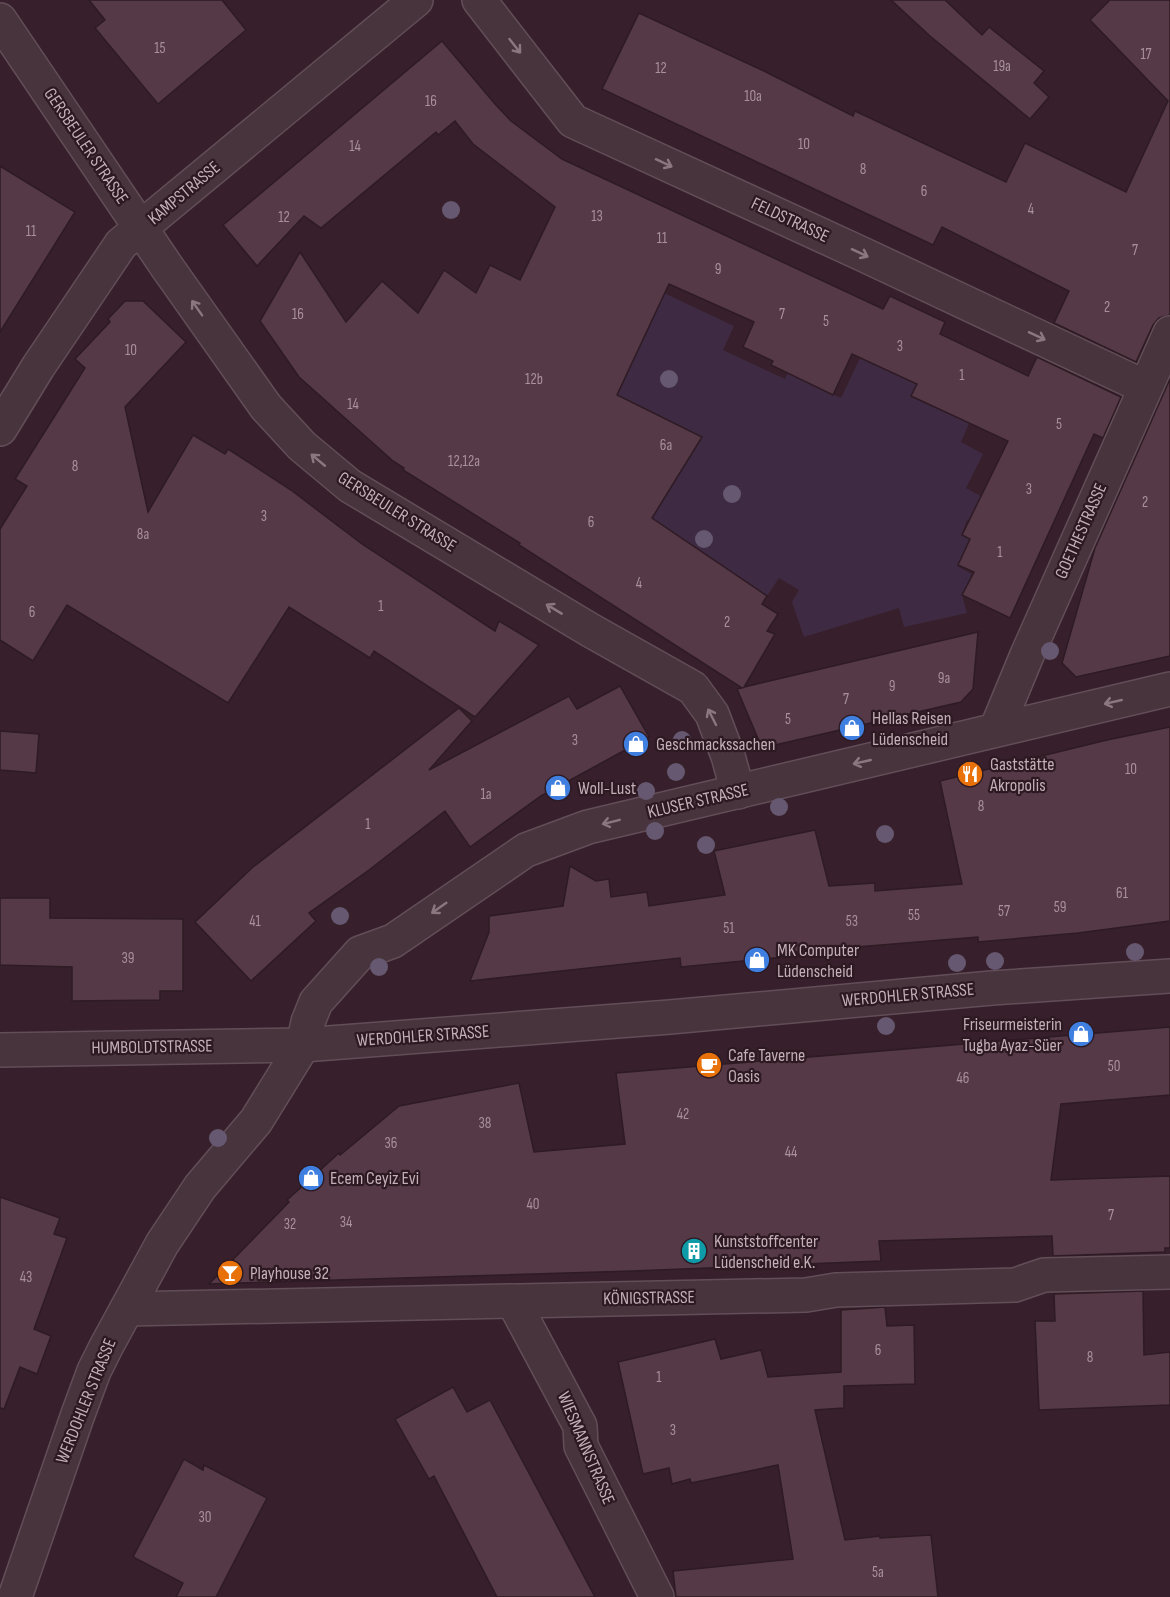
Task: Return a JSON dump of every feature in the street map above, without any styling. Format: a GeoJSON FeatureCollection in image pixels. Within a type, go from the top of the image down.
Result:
{"type":"FeatureCollection","features":[{"type":"Feature","properties":{"kind":"street","name":"KAMPSTRASSE"},"geometry":{"type":"LineString","coordinates":[[0,429],[38,367],[121,244],[416,0]]}},
{"type":"Feature","properties":{"kind":"street","name":"FELDSTRASSE"},"geometry":{"type":"LineString","coordinates":[[479,0],[573,121],[860,252],[1145,387]]}},
{"type":"Feature","properties":{"kind":"street","name":"GERSBEULER STRASSE"},"geometry":{"type":"LineString","coordinates":[[0,20],[266,407],[302,446],[350,486],[600,636],[693,688],[712,714],[728,756],[738,792]]}},
{"type":"Feature","properties":{"kind":"street","name":"GOETHESTRASSE"},"geometry":{"type":"LineString","coordinates":[[996,730],[1170,333]]}},
{"type":"Feature","properties":{"kind":"street","name":"KLUSER STRASSE"},"geometry":{"type":"LineString","coordinates":[[303,1045],[308,1022],[316,1002],[360,953],[393,941],[526,850],[588,828],[1170,689]]}},
{"type":"Feature","properties":{"kind":"street","name":"WERDOHLER STRASSE"},"geometry":{"type":"LineString","coordinates":[[15,1597],[44,1508],[94,1371],[162,1244],[200,1187],[256,1121],[303,1045],[670,1017],[992,988],[1170,976]]}},
{"type":"Feature","properties":{"kind":"street","name":"HUMBOLDTSTRASSE"},"geometry":{"type":"LineString","coordinates":[[0,1050],[303,1045]]}},
{"type":"Feature","properties":{"kind":"street","name":"KÖNIGSTRASSE"},"geometry":{"type":"LineString","coordinates":[[127,1309],[806,1295],[836,1290],[1015,1284],[1044,1275],[1170,1272]]}},
{"type":"Feature","properties":{"kind":"street","name":"WIESMANNSTRASSE"},"geometry":{"type":"LineString","coordinates":[[513,1301],[580,1425],[581,1446],[657,1597]]}},
{"type":"Feature","properties":{"kind":"shaded area"},"geometry":{"type":"Polygon","coordinates":[[[664,293],[734,326],[723,350],[785,379],[790,368],[817,387],[841,398],[860,358],[917,384],[911,397],[953,416],[973,414],[961,442],[983,454],[966,488],[988,500],[977,524],[967,520],[962,534],[970,539],[957,566],[972,574],[962,595],[967,613],[904,627],[899,608],[804,637],[792,602],[799,590],[779,578],[767,596],[741,579],[642,536],[702,437],[617,395],[664,293]]]}},
{"type":"Feature","properties":{"kind":"building"},"geometry":{"type":"Polygon","coordinates":[[[89,0],[222,0],[246,30],[158,104],[95,28],[105,20],[89,0]]]}},
{"type":"Feature","properties":{"kind":"building"},"geometry":{"type":"Polygon","coordinates":[[[891,0],[945,0],[982,35],[989,27],[1044,71],[1034,83],[1049,97],[1030,119],[930,36],[891,0]]]}},
{"type":"Feature","properties":{"kind":"building"},"geometry":{"type":"Polygon","coordinates":[[[1110,0],[1170,0],[1170,315],[1159,318],[1153,325],[1136,362],[1054,323],[1069,291],[942,227],[933,245],[602,89],[639,13],[764,71],[853,116],[855,111],[1006,182],[1025,143],[1126,192],[1168,101],[1090,20],[1110,0]]]}},
{"type":"Feature","properties":{"kind":"building"},"geometry":{"type":"Polygon","coordinates":[[[442,41],[511,121],[562,159],[883,309],[890,296],[945,322],[940,334],[1028,376],[1037,357],[1121,397],[1103,438],[1094,434],[1010,618],[962,595],[974,572],[958,565],[970,539],[962,535],[1008,441],[911,396],[917,384],[852,354],[833,395],[771,365],[773,361],[743,347],[754,322],[669,284],[617,395],[702,437],[652,518],[767,596],[762,604],[778,614],[767,631],[775,634],[744,687],[978,632],[973,689],[961,702],[762,748],[737,689],[742,688],[519,545],[520,543],[403,470],[404,468],[393,461],[299,377],[260,321],[300,252],[346,322],[382,281],[418,313],[444,270],[476,293],[490,265],[520,280],[555,207],[473,144],[455,121],[438,135],[436,132],[321,228],[304,216],[257,266],[223,225],[442,41]]]}},
{"type":"Feature","properties":{"kind":"building"},"geometry":{"type":"Polygon","coordinates":[[[0,166],[75,212],[0,332],[0,166]]]}},
{"type":"Feature","properties":{"kind":"building"},"geometry":{"type":"Polygon","coordinates":[[[125,301],[143,301],[186,342],[125,407],[148,512],[193,435],[225,454],[228,449],[291,490],[362,544],[495,631],[499,621],[539,645],[475,717],[374,651],[370,658],[289,607],[228,703],[67,605],[33,661],[0,640],[0,529],[27,486],[15,479],[85,368],[75,359],[110,322],[108,319],[125,301]]]}},
{"type":"Feature","properties":{"kind":"building"},"geometry":{"type":"Polygon","coordinates":[[[1170,379],[1170,656],[1076,677],[1062,663],[1095,548],[1170,379]]]}},
{"type":"Feature","properties":{"kind":"building"},"geometry":{"type":"Polygon","coordinates":[[[620,686],[649,737],[541,796],[470,847],[445,811],[309,913],[316,921],[251,981],[195,922],[253,867],[459,708],[472,721],[429,770],[569,696],[577,709],[620,686]]]}},
{"type":"Feature","properties":{"kind":"building"},"geometry":{"type":"Polygon","coordinates":[[[1170,727],[1170,921],[1078,933],[978,942],[978,937],[784,953],[784,957],[681,967],[680,958],[470,981],[489,932],[489,916],[563,906],[570,866],[596,881],[609,879],[611,897],[647,892],[649,906],[725,895],[714,851],[815,830],[829,886],[875,883],[875,891],[962,884],[940,781],[1170,727]]]}},
{"type":"Feature","properties":{"kind":"building"},"geometry":{"type":"Polygon","coordinates":[[[0,731],[39,734],[36,773],[0,770],[0,731]]]}},
{"type":"Feature","properties":{"kind":"building"},"geometry":{"type":"Polygon","coordinates":[[[0,898],[50,898],[50,918],[183,919],[183,991],[160,991],[160,1000],[72,1001],[72,967],[0,965],[0,898]]]}},
{"type":"Feature","properties":{"kind":"building"},"geometry":{"type":"Polygon","coordinates":[[[1170,1027],[1170,1095],[1061,1104],[1051,1180],[1170,1176],[1170,1248],[1165,1248],[1165,1252],[1053,1256],[1052,1236],[879,1241],[881,1261],[209,1284],[289,1202],[287,1200],[339,1153],[340,1155],[399,1106],[519,1083],[534,1152],[625,1144],[616,1073],[1170,1027]]]}},
{"type":"Feature","properties":{"kind":"building"},"geometry":{"type":"Polygon","coordinates":[[[0,1197],[60,1218],[54,1234],[67,1238],[34,1329],[51,1336],[37,1374],[20,1367],[4,1409],[0,1408],[0,1197]]]}},
{"type":"Feature","properties":{"kind":"building"},"geometry":{"type":"Polygon","coordinates":[[[1143,1291],[1144,1355],[1170,1352],[1170,1405],[1039,1410],[1035,1321],[1055,1321],[1054,1294],[1143,1291]]]}},
{"type":"Feature","properties":{"kind":"building"},"geometry":{"type":"Polygon","coordinates":[[[885,1307],[887,1326],[914,1325],[915,1384],[844,1386],[844,1408],[815,1410],[845,1540],[880,1536],[880,1538],[931,1535],[938,1597],[676,1597],[673,1571],[793,1559],[778,1465],[691,1483],[690,1479],[672,1484],[669,1468],[643,1474],[618,1362],[715,1339],[721,1359],[761,1350],[768,1377],[841,1372],[841,1310],[885,1307]]]}},
{"type":"Feature","properties":{"kind":"building"},"geometry":{"type":"Polygon","coordinates":[[[453,1387],[467,1412],[490,1400],[595,1597],[497,1597],[434,1476],[429,1479],[395,1419],[453,1387]]]}},
{"type":"Feature","properties":{"kind":"building"},"geometry":{"type":"Polygon","coordinates":[[[184,1459],[203,1470],[204,1465],[267,1498],[216,1597],[176,1597],[183,1583],[133,1557],[184,1459]]]}},
{"type":"Feature","properties":{"kind":"place","name":"Hellas Reisen Lüdenscheid"},"geometry":{"type":"Point","coordinates":[852,728]}},
{"type":"Feature","properties":{"kind":"place","name":"Geschmackssachen"},"geometry":{"type":"Point","coordinates":[636,744]}},
{"type":"Feature","properties":{"kind":"place","name":"Gaststätte Akropolis"},"geometry":{"type":"Point","coordinates":[970,774]}},
{"type":"Feature","properties":{"kind":"place","name":"Woll-Lust"},"geometry":{"type":"Point","coordinates":[558,788]}},
{"type":"Feature","properties":{"kind":"place","name":"MK Computer Lüdenscheid"},"geometry":{"type":"Point","coordinates":[757,960]}},
{"type":"Feature","properties":{"kind":"place","name":"Friseurmeisterin Tugba Ayaz-Süer"},"geometry":{"type":"Point","coordinates":[1081,1034]}},
{"type":"Feature","properties":{"kind":"place","name":"Cafe Taverne Oasis"},"geometry":{"type":"Point","coordinates":[709,1065]}},
{"type":"Feature","properties":{"kind":"place","name":"Ecem Ceyiz Evi"},"geometry":{"type":"Point","coordinates":[311,1178]}},
{"type":"Feature","properties":{"kind":"place","name":"Kunststoffcenter Lüdenscheid e.K."},"geometry":{"type":"Point","coordinates":[694,1251]}},
{"type":"Feature","properties":{"kind":"place","name":"Playhouse 32"},"geometry":{"type":"Point","coordinates":[230,1273]}}]}
